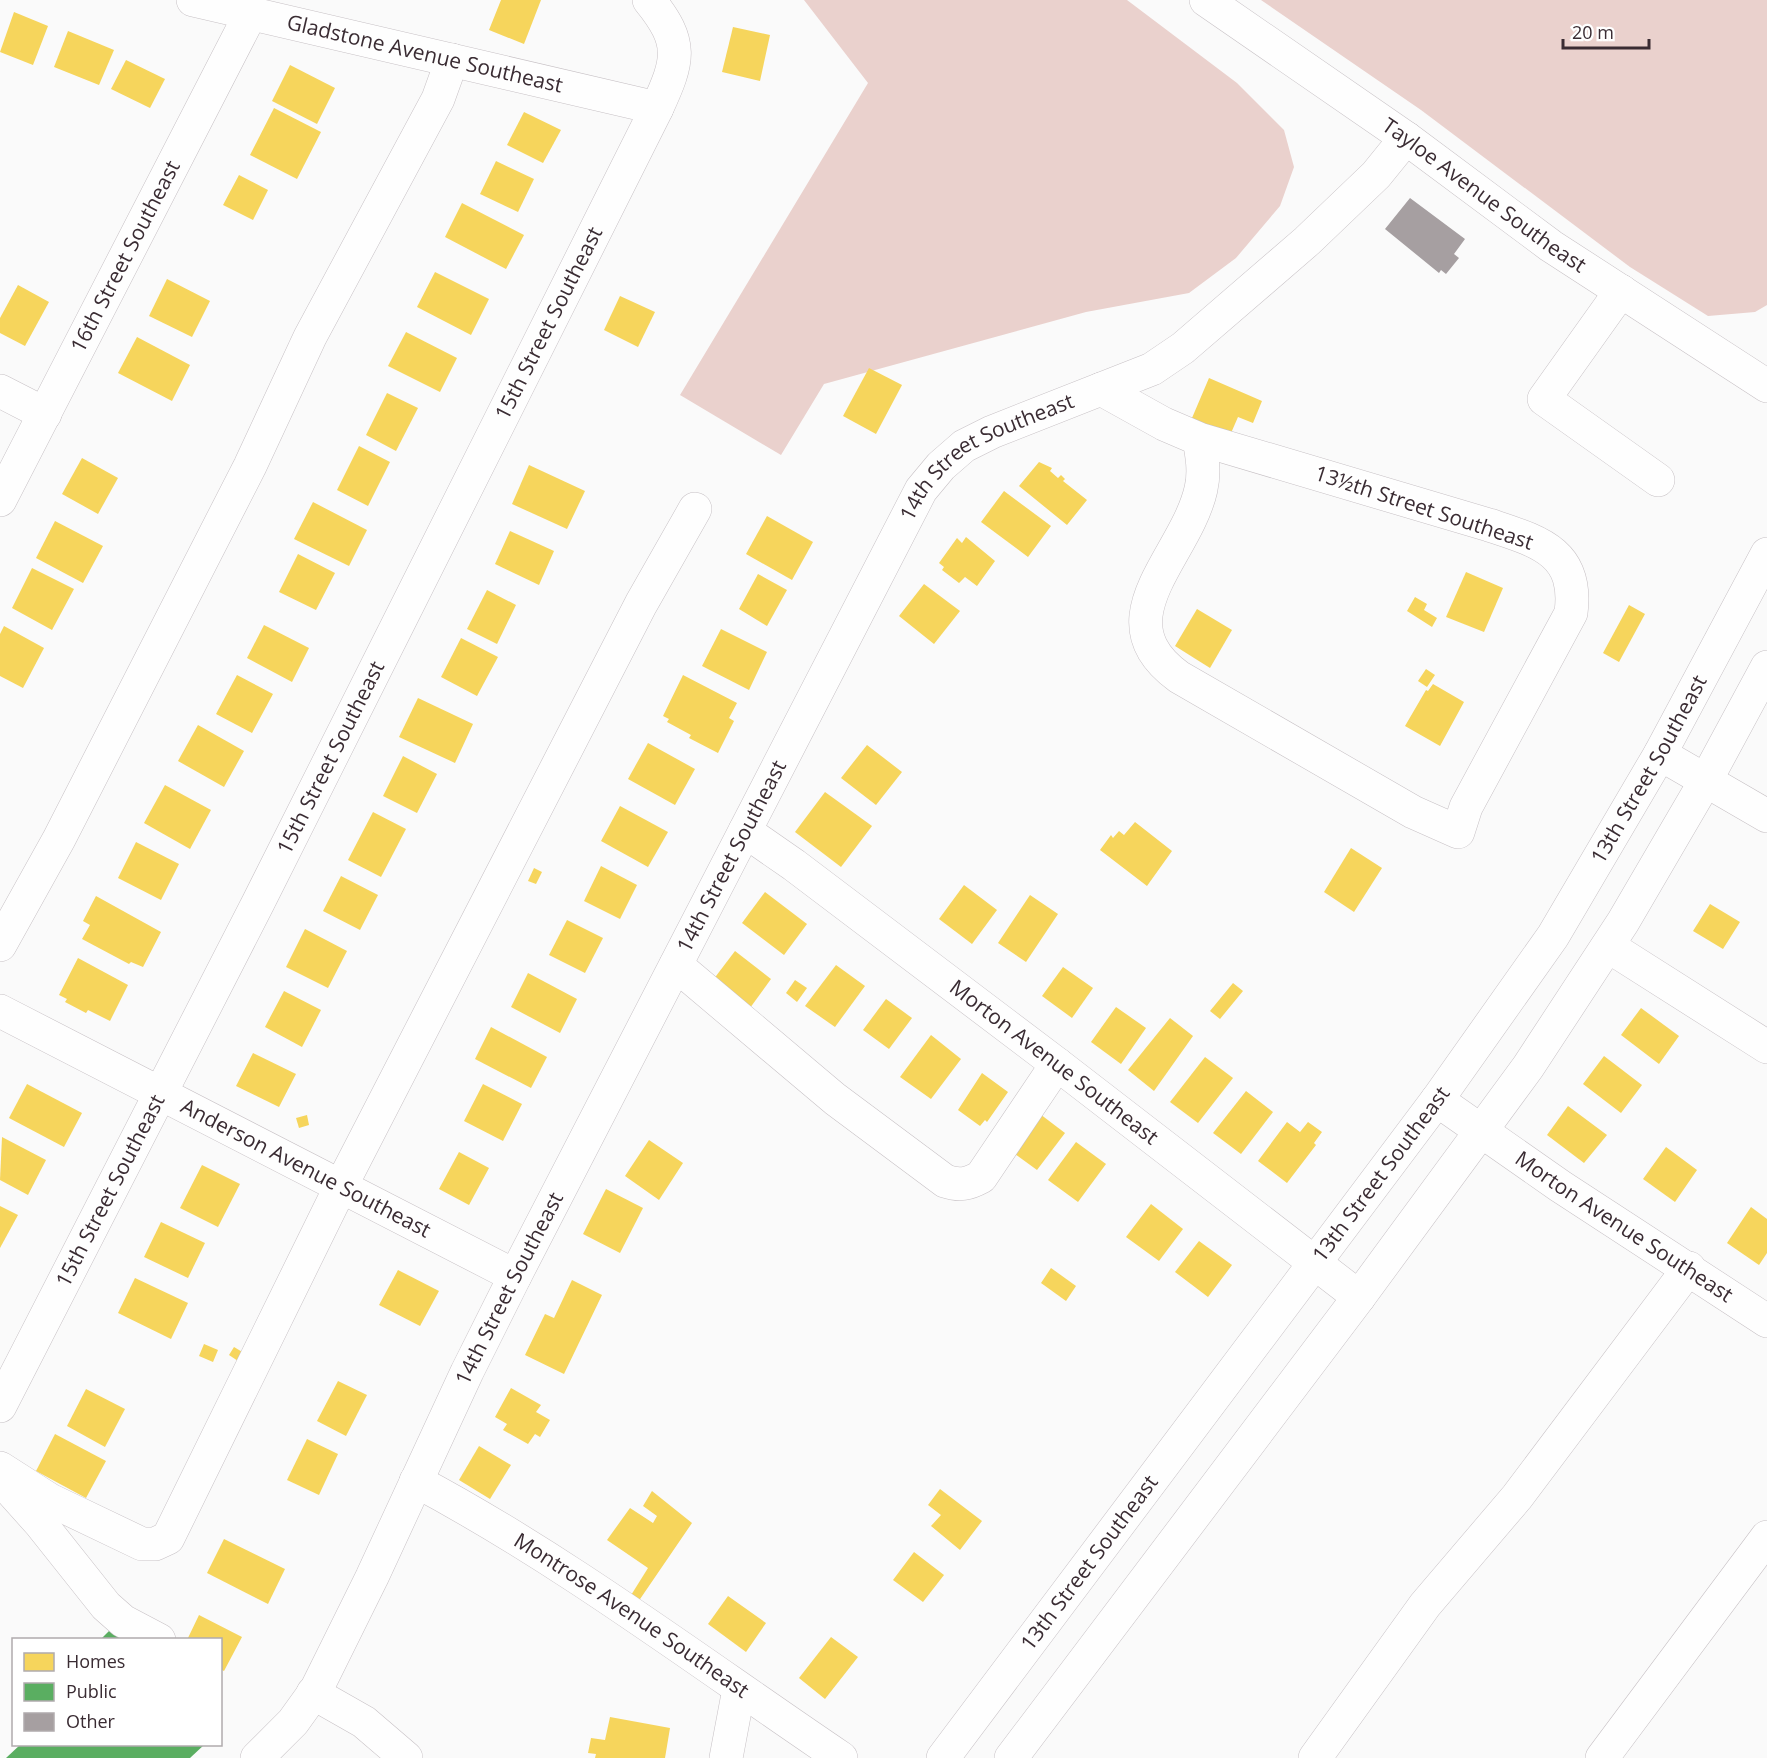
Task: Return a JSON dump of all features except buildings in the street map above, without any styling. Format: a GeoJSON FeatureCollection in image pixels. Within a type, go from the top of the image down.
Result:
{"type":"FeatureCollection","features":[{"type":"Feature","properties":{"kind":"street","name":"Gladstone Avenue Southeast"},"geometry":{"type":"LineString","coordinates":[[193,0],[657,108]]}},
{"type":"Feature","properties":{"kind":"street","name":"15th Street Southeast"},"geometry":{"type":"LineString","coordinates":[[0,1406],[258,903],[657,108],[673,72],[675,51],[671,34],[648,0]]}},
{"type":"Feature","properties":{"kind":"street","name":"Tayloe Avenue Southeast"},"geometry":{"type":"LineString","coordinates":[[1206,0],[1406,138],[1551,246],[1767,386]]}},
{"type":"Feature","properties":{"kind":"street","name":"16th Street Southeast"},"geometry":{"type":"LineString","coordinates":[[0,500],[251,13]]}},
{"type":"Feature","properties":{"kind":"street"},"geometry":{"type":"LineString","coordinates":[[0,945],[59,839],[250,466],[310,337],[438,99],[452,60]]}},
{"type":"Feature","properties":{"kind":"street","name":"14th Street Southeast"},"geometry":{"type":"LineString","coordinates":[[257,1758],[293,1722],[313,1693],[372,1577],[515,1276],[921,490],[941,466],[964,446],[992,432],[1152,369],[1184,348],[1307,241],[1376,175],[1406,138]]}},
{"type":"Feature","properties":{"kind":"street"},"geometry":{"type":"LineString","coordinates":[[1621,291],[1544,399],[1658,480]]}},
{"type":"Feature","properties":{"kind":"street","name":"13½th Street Southeast"},"geometry":{"type":"LineString","coordinates":[[1101,389],[1164,424],[1198,439],[1498,528],[1548,548],[1559,558],[1569,574],[1573,594],[1570,613],[1466,807],[1458,832],[1413,812],[1179,677],[1166,668],[1149,648],[1145,632],[1145,611],[1151,593],[1184,533],[1202,487],[1203,460],[1198,439]]}},
{"type":"Feature","properties":{"kind":"street"},"geometry":{"type":"LineString","coordinates":[[0,391],[45,414]]}},
{"type":"Feature","properties":{"kind":"street"},"geometry":{"type":"LineString","coordinates":[[0,1468],[50,1500],[142,1544],[156,1544],[168,1538],[341,1186],[641,604],[695,509]]}},
{"type":"Feature","properties":{"kind":"street","name":"13th Street Southeast"},"geometry":{"type":"LineString","coordinates":[[943,1758],[1437,1100],[1553,936],[1660,754],[1767,554]]}},
{"type":"Feature","properties":{"kind":"street"},"geometry":{"type":"LineString","coordinates":[[1011,1758],[1482,1133],[1608,946],[1706,780],[1767,666]]}},
{"type":"Feature","properties":{"kind":"street"},"geometry":{"type":"LineString","coordinates":[[1660,754],[1767,816]]}},
{"type":"Feature","properties":{"kind":"street","name":"Morton Avenue Southeast"},"geometry":{"type":"LineString","coordinates":[[745,831],[794,865],[1057,1064],[1359,1297]]}},
{"type":"Feature","properties":{"kind":"street"},"geometry":{"type":"LineString","coordinates":[[1608,946],[1767,1047]]}},
{"type":"Feature","properties":{"kind":"street"},"geometry":{"type":"LineString","coordinates":[[676,965],[835,1098],[936,1174],[956,1185],[968,1184],[981,1177],[1057,1064]]}},
{"type":"Feature","properties":{"kind":"street","name":"Anderson Avenue Southeast"},"geometry":{"type":"LineString","coordinates":[[0,1011],[515,1276]]}},
{"type":"Feature","properties":{"kind":"street","name":"Morton Avenue Southeast"},"geometry":{"type":"LineString","coordinates":[[1437,1100],[1482,1133],[1767,1321]]}},
{"type":"Feature","properties":{"kind":"street"},"geometry":{"type":"LineString","coordinates":[[1315,1758],[1425,1605],[1517,1497],[1689,1268]]}},
{"type":"Feature","properties":{"kind":"street"},"geometry":{"type":"LineString","coordinates":[[0,1478],[40,1523],[106,1606],[123,1621],[155,1638]]}},
{"type":"Feature","properties":{"kind":"street","name":"Montrose Avenue Southeast"},"geometry":{"type":"LineString","coordinates":[[416,1481],[462,1505],[552,1562],[841,1758]]}},
{"type":"Feature","properties":{"kind":"street"},"geometry":{"type":"LineString","coordinates":[[1602,1758],[1767,1537]]}},
{"type":"Feature","properties":{"kind":"street"},"geometry":{"type":"LineString","coordinates":[[726,1758],[739,1689]]}},
{"type":"Feature","properties":{"kind":"street"},"geometry":{"type":"LineString","coordinates":[[313,1693],[364,1722],[406,1758]]}},
{"type":"Feature","properties":{"kind":"shaded area"},"geometry":{"type":"Polygon","coordinates":[[[804,0],[1127,0],[1237,83],[1284,130],[1294,167],[1280,206],[1236,258],[1189,293],[1086,312],[824,384],[781,455],[680,395],[868,83],[804,0]]]}},
{"type":"Feature","properties":{"kind":"shaded area"},"geometry":{"type":"Polygon","coordinates":[[[1261,0],[1767,0],[1767,305],[1755,312],[1708,316],[1630,267],[1421,110],[1261,0]]]}}]}
